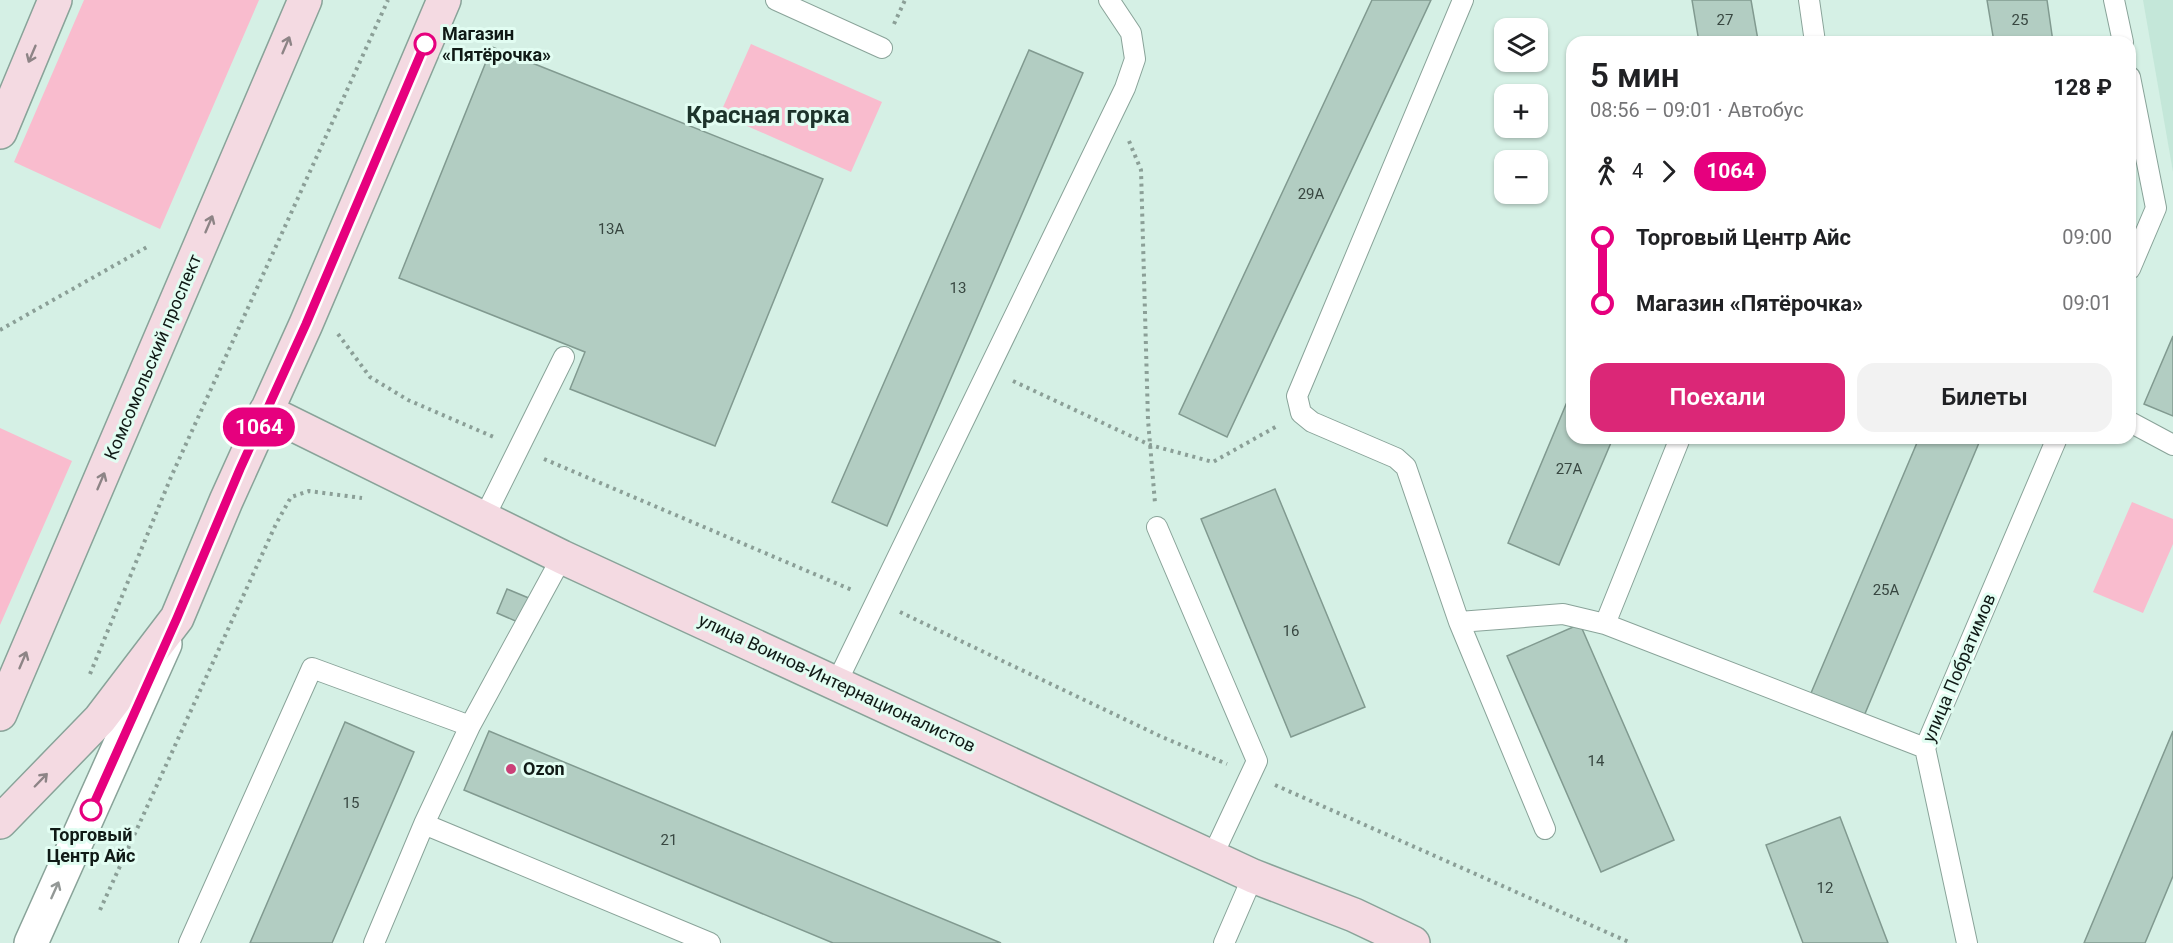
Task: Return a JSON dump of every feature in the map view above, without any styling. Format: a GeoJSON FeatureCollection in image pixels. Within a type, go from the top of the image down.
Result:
{"type":"FeatureCollection","features":[{"type":"Feature","properties":{"kind":"main road"},"geometry":{"type":"LineString","coordinates":[[0,132],[55,0]]}},
{"type":"Feature","properties":{"kind":"main road","name":"Комсомольский проспект"},"geometry":{"type":"LineString","coordinates":[[0,714],[305,0]]}},
{"type":"Feature","properties":{"kind":"main road"},"geometry":{"type":"LineString","coordinates":[[0,822],[100,718],[177,618],[306,324],[444,0]]}},
{"type":"Feature","properties":{"kind":"main road","name":"улица Воинов-Интернационалистов"},"geometry":{"type":"LineString","coordinates":[[266,411],[562,557],[1253,876],[1354,915],[1413,943]]}},
{"type":"Feature","properties":{"kind":"street"},"geometry":{"type":"LineString","coordinates":[[31,943],[177,618]]}},
{"type":"Feature","properties":{"kind":"lane"},"geometry":{"type":"LineString","coordinates":[[776,0],[882,48]]}},
{"type":"Feature","properties":{"kind":"lane"},"geometry":{"type":"LineString","coordinates":[[836,684],[1125,88],[1135,59],[1131,33],[1109,0]]}},
{"type":"Feature","properties":{"kind":"lane"},"geometry":{"type":"LineString","coordinates":[[1463,0],[1297,396],[1301,413],[1311,422],[1396,458],[1406,467],[1460,622],[1545,829]]}},
{"type":"Feature","properties":{"kind":"lane"},"geometry":{"type":"LineString","coordinates":[[1809,0],[1814,36]]}},
{"type":"Feature","properties":{"kind":"lane"},"geometry":{"type":"LineString","coordinates":[[2114,0],[2122,36]]}},
{"type":"Feature","properties":{"kind":"lane"},"geometry":{"type":"LineString","coordinates":[[2136,107],[2156,208],[2136,255]]}},
{"type":"Feature","properties":{"kind":"lane"},"geometry":{"type":"LineString","coordinates":[[484,518],[564,357]]}},
{"type":"Feature","properties":{"kind":"lane"},"geometry":{"type":"LineString","coordinates":[[2136,425],[2173,445]]}},
{"type":"Feature","properties":{"kind":"lane"},"geometry":{"type":"LineString","coordinates":[[1605,624],[1678,444]]}},
{"type":"Feature","properties":{"kind":"lane","name":"улица Побратимов"},"geometry":{"type":"LineString","coordinates":[[1967,943],[1925,748],[2054,444]]}},
{"type":"Feature","properties":{"kind":"lane"},"geometry":{"type":"LineString","coordinates":[[1157,527],[1257,761],[1212,857]]}},
{"type":"Feature","properties":{"kind":"lane"},"geometry":{"type":"LineString","coordinates":[[374,943],[424,824],[470,726],[562,557]]}},
{"type":"Feature","properties":{"kind":"lane"},"geometry":{"type":"LineString","coordinates":[[1460,622],[1563,614],[1605,624],[1925,748]]}},
{"type":"Feature","properties":{"kind":"lane"},"geometry":{"type":"LineString","coordinates":[[189,943],[312,668],[470,726]]}},
{"type":"Feature","properties":{"kind":"lane"},"geometry":{"type":"LineString","coordinates":[[424,824],[710,943]]}},
{"type":"Feature","properties":{"kind":"lane"},"geometry":{"type":"LineString","coordinates":[[1224,943],[1253,876]]}},
{"type":"Feature","properties":{"kind":"path"},"geometry":{"type":"LineString","coordinates":[[86,683],[171,477],[388,0]]}},
{"type":"Feature","properties":{"kind":"path"},"geometry":{"type":"LineString","coordinates":[[1116,108],[1141,170],[1150,445],[1157,527]]}},
{"type":"Feature","properties":{"kind":"path"},"geometry":{"type":"LineString","coordinates":[[0,330],[147,247]]}},
{"type":"Feature","properties":{"kind":"path"},"geometry":{"type":"LineString","coordinates":[[342,323],[337,334],[370,377],[408,400],[877,601],[1162,736],[1631,943]]}},
{"type":"Feature","properties":{"kind":"path"},"geometry":{"type":"LineString","coordinates":[[988,370],[1150,445],[1213,462],[1301,413]]}},
{"type":"Feature","properties":{"kind":"path"},"geometry":{"type":"LineString","coordinates":[[100,909],[276,524],[291,497],[309,491],[362,498]]}},
{"type":"Feature","properties":{"kind":"shaded area"},"geometry":{"type":"Polygon","coordinates":[[[84,0],[259,0],[160,229],[14,162],[84,0]]]}},
{"type":"Feature","properties":{"kind":"shaded area"},"geometry":{"type":"Polygon","coordinates":[[[2143,0],[2173,0],[2173,172],[2143,0]]]}},
{"type":"Feature","properties":{"kind":"shaded area"},"geometry":{"type":"Polygon","coordinates":[[[751,44],[882,102],[851,172],[720,114],[751,44]]]}},
{"type":"Feature","properties":{"kind":"shaded area"},"geometry":{"type":"Polygon","coordinates":[[[0,428],[72,461],[0,625],[0,428]]]}},
{"type":"Feature","properties":{"kind":"shaded area"},"geometry":{"type":"Polygon","coordinates":[[[2132,502],[2173,519],[2173,544],[2143,613],[2093,592],[2132,502]]]}},
{"type":"Feature","properties":{"kind":"building"},"geometry":{"type":"Polygon","coordinates":[[[1372,0],[1431,0],[1227,437],[1179,414],[1372,0]]]}},
{"type":"Feature","properties":{"kind":"building"},"geometry":{"type":"Polygon","coordinates":[[[1692,0],[1751,0],[1757,36],[1698,36],[1692,0]]]}},
{"type":"Feature","properties":{"kind":"building"},"geometry":{"type":"Polygon","coordinates":[[[1987,0],[2047,0],[2052,36],[1993,36],[1987,0]]]}},
{"type":"Feature","properties":{"kind":"building"},"geometry":{"type":"Polygon","coordinates":[[[492,47],[823,179],[715,446],[570,389],[585,352],[399,278],[492,47]]]}},
{"type":"Feature","properties":{"kind":"building"},"geometry":{"type":"Polygon","coordinates":[[[1029,50],[1083,73],[887,526],[832,502],[1029,50]]]}},
{"type":"Feature","properties":{"kind":"building"},"geometry":{"type":"Polygon","coordinates":[[[2173,336],[2173,416],[2144,404],[2173,336]]]}},
{"type":"Feature","properties":{"kind":"building"},"geometry":{"type":"Polygon","coordinates":[[[1566,404],[1566,444],[1610,444],[1559,565],[1508,543],[1566,404]]]}},
{"type":"Feature","properties":{"kind":"building"},"geometry":{"type":"Polygon","coordinates":[[[1916,444],[1978,444],[1864,716],[1811,693],[1916,444]]]}},
{"type":"Feature","properties":{"kind":"building"},"geometry":{"type":"Polygon","coordinates":[[[1275,489],[1365,707],[1291,737],[1201,519],[1275,489]]]}},
{"type":"Feature","properties":{"kind":"building"},"geometry":{"type":"Polygon","coordinates":[[[507,589],[531,599],[520,623],[497,613],[507,589]]]}},
{"type":"Feature","properties":{"kind":"building"},"geometry":{"type":"Polygon","coordinates":[[[1580,624],[1674,840],[1601,872],[1507,656],[1580,624]]]}},
{"type":"Feature","properties":{"kind":"building"},"geometry":{"type":"Polygon","coordinates":[[[345,722],[414,752],[332,943],[250,943],[345,722]]]}},
{"type":"Feature","properties":{"kind":"building"},"geometry":{"type":"Polygon","coordinates":[[[489,731],[1001,943],[833,943],[464,790],[489,731]]]}},
{"type":"Feature","properties":{"kind":"building"},"geometry":{"type":"Polygon","coordinates":[[[2173,731],[2173,876],[2145,943],[2084,943],[2173,731]]]}},
{"type":"Feature","properties":{"kind":"building"},"geometry":{"type":"Polygon","coordinates":[[[1840,817],[1888,943],[1803,943],[1766,845],[1840,817]]]}},
{"type":"Feature","properties":{"kind":"bus line","name":"1064"},"geometry":{"type":"LineString","coordinates":[[91,810],[306,324],[425,44]]}},
{"type":"Feature","properties":{"kind":"place","name":"Магазин «Пятёрочка»"},"geometry":{"type":"Point","coordinates":[425,44]}},
{"type":"Feature","properties":{"kind":"place","name":"Ozon"},"geometry":{"type":"Point","coordinates":[511,769]}},
{"type":"Feature","properties":{"kind":"place","name":"Торговый Центр Айс"},"geometry":{"type":"Point","coordinates":[91,810]}},
{"type":"Feature","properties":{"kind":"district","name":"Красная горка"},"geometry":{"type":"Point","coordinates":[768,115]}}]}
